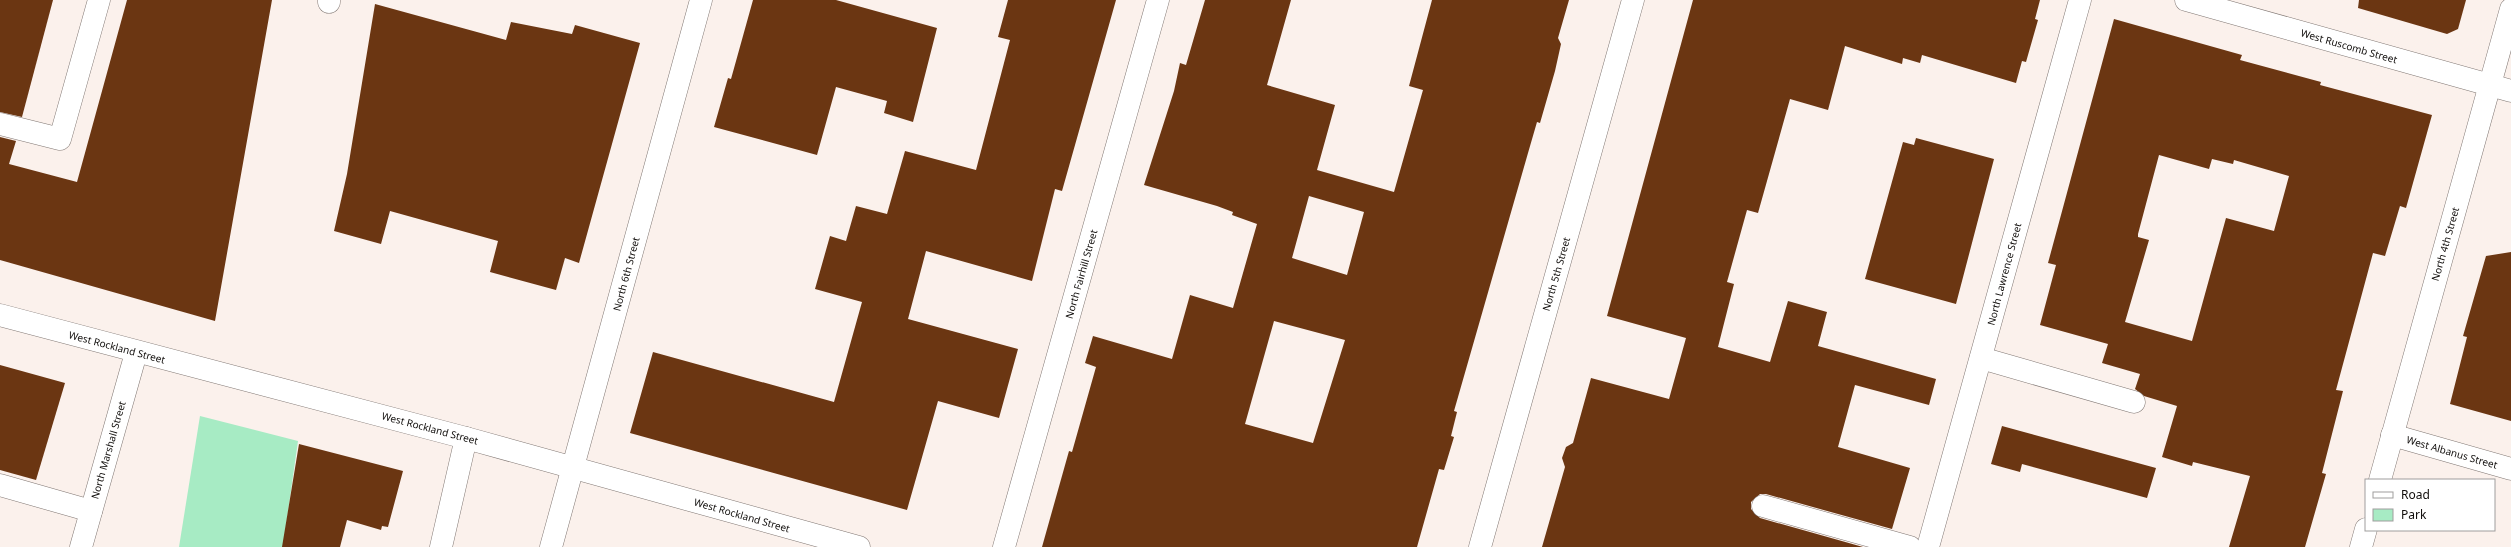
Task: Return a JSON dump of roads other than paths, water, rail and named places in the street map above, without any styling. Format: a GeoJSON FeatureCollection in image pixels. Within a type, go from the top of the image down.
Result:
{"type":"FeatureCollection","features":[{"type":"Feature","properties":{"kind":"street"},"geometry":{"type":"LineString","coordinates":[[0,124],[60,139],[99,0]]}},
{"type":"Feature","properties":{"kind":"street","name":"North 6th Street"},"geometry":{"type":"LineString","coordinates":[[551,547],[702,0]]}},
{"type":"Feature","properties":{"kind":"street","name":"North Fairhill Street"},"geometry":{"type":"LineString","coordinates":[[1004,547],[1158,0]]}},
{"type":"Feature","properties":{"kind":"street","name":"North 5th Street"},"geometry":{"type":"LineString","coordinates":[[1480,547],[1633,0]]}},
{"type":"Feature","properties":{"kind":"street","name":"North Lawrence Street"},"geometry":{"type":"LineString","coordinates":[[1928,547],[2080,0]]}},
{"type":"Feature","properties":{"kind":"street","name":"West Ruscomb Street"},"geometry":{"type":"LineString","coordinates":[[2186,0],[2511,91]]}},
{"type":"Feature","properties":{"kind":"street","name":"North 4th Street"},"geometry":{"type":"LineString","coordinates":[[2380,479],[2511,8]]}},
{"type":"Feature","properties":{"kind":"street","name":"West Rockland Street"},"geometry":{"type":"LineString","coordinates":[[0,315],[136,353],[305,395],[466,438],[859,547]]}},
{"type":"Feature","properties":{"kind":"street","name":"North Marshall Street"},"geometry":{"type":"LineString","coordinates":[[81,547],[136,353]]}},
{"type":"Feature","properties":{"kind":"street"},"geometry":{"type":"LineString","coordinates":[[1981,358],[2134,402]]}},
{"type":"Feature","properties":{"kind":"street","name":"West Albanus Street"},"geometry":{"type":"LineString","coordinates":[[2392,435],[2511,469]]}},
{"type":"Feature","properties":{"kind":"street"},"geometry":{"type":"LineString","coordinates":[[441,547],[466,438]]}},
{"type":"Feature","properties":{"kind":"street"},"geometry":{"type":"LineString","coordinates":[[0,485],[91,511]]}},
{"type":"Feature","properties":{"kind":"street"},"geometry":{"type":"LineString","coordinates":[[1763,506],[1910,547]]}},
{"type":"Feature","properties":{"kind":"street"},"geometry":{"type":"LineString","coordinates":[[2361,547],[2365,531]]}}]}
